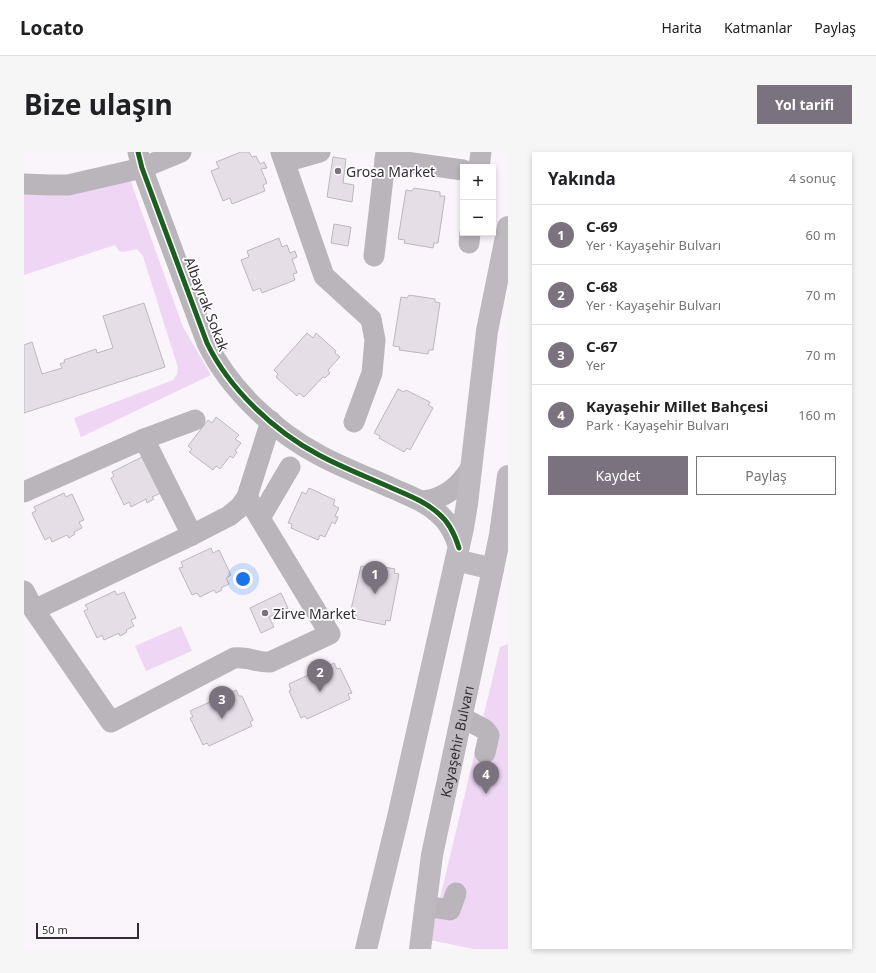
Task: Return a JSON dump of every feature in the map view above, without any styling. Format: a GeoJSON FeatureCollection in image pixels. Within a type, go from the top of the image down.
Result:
{"type":"FeatureCollection","features":[{"type":"Feature","properties":{"kind":"main road"},"geometry":{"type":"LineString","coordinates":[[366,949],[398,817],[467,504],[487,331],[508,227]]}},
{"type":"Feature","properties":{"kind":"main road","name":"Kayaşehir Bulvarı"},"geometry":{"type":"LineString","coordinates":[[420,949],[432,856],[500,535],[508,476]]}},
{"type":"Feature","properties":{"kind":"main road"},"geometry":{"type":"LineString","coordinates":[[457,554],[493,569]]}},
{"type":"Feature","properties":{"kind":"street"},"geometry":{"type":"LineString","coordinates":[[24,184],[49,186],[68,185],[140,160],[181,152]]}},
{"type":"Feature","properties":{"kind":"street"},"geometry":{"type":"LineString","coordinates":[[320,152],[283,157],[324,276],[371,319],[374,340],[372,373],[354,422]]}},
{"type":"Feature","properties":{"kind":"street"},"geometry":{"type":"LineString","coordinates":[[479,164],[481,152]]}},
{"type":"Feature","properties":{"kind":"street"},"geometry":{"type":"LineString","coordinates":[[374,256],[386,156],[460,169]]}},
{"type":"Feature","properties":{"kind":"street","name":"Albayrak Sokak"},"geometry":{"type":"LineString","coordinates":[[140,160],[207,343],[224,374],[239,392],[271,421],[300,444],[320,456],[423,501],[440,515],[450,526],[456,538],[457,554]]}},
{"type":"Feature","properties":{"kind":"street"},"geometry":{"type":"LineString","coordinates":[[24,492],[144,439],[195,420]]}},
{"type":"Feature","properties":{"kind":"street"},"geometry":{"type":"LineString","coordinates":[[34,610],[229,516],[240,507],[247,497],[271,421]]}},
{"type":"Feature","properties":{"kind":"street"},"geometry":{"type":"LineString","coordinates":[[144,439],[192,535]]}},
{"type":"Feature","properties":{"kind":"street"},"geometry":{"type":"LineString","coordinates":[[260,518],[290,467]]}},
{"type":"Feature","properties":{"kind":"street"},"geometry":{"type":"LineString","coordinates":[[423,501],[431,501],[448,494],[458,485],[471,468]]}},
{"type":"Feature","properties":{"kind":"street"},"geometry":{"type":"LineString","coordinates":[[24,591],[34,610],[111,722],[234,658],[242,657],[262,663],[270,662],[330,634],[247,497]]}},
{"type":"Feature","properties":{"kind":"street"},"geometry":{"type":"LineString","coordinates":[[461,717],[484,728],[489,735],[485,753]]}},
{"type":"Feature","properties":{"kind":"street"},"geometry":{"type":"LineString","coordinates":[[425,906],[450,910],[456,893]]}},
{"type":"Feature","properties":{"kind":"shaded area"},"geometry":{"type":"Polygon","coordinates":[[[127,171],[183,327],[211,375],[81,437],[74,418],[173,380],[177,374],[178,368],[143,256],[137,249],[123,252],[119,251],[115,245],[24,275],[24,175],[51,179],[127,171]]]}},
{"type":"Feature","properties":{"kind":"shaded area"},"geometry":{"type":"Polygon","coordinates":[[[181,626],[192,651],[146,671],[135,646],[181,626]]]}},
{"type":"Feature","properties":{"kind":"shaded area"},"geometry":{"type":"Polygon","coordinates":[[[508,644],[508,949],[474,949],[430,940],[500,647],[508,644]]]}},
{"type":"Feature","properties":{"kind":"building"},"geometry":{"type":"Polygon","coordinates":[[[241,152],[249,152],[252,157],[256,156],[260,164],[264,162],[267,168],[261,169],[267,183],[263,185],[265,191],[232,204],[230,198],[223,201],[211,171],[219,168],[216,162],[241,152]]]}},
{"type":"Feature","properties":{"kind":"building","name":"Grosa Market"},"geometry":{"type":"Polygon","coordinates":[[[333,157],[346,159],[343,183],[354,185],[352,202],[327,197],[333,157]]]}},
{"type":"Feature","properties":{"kind":"building"},"geometry":{"type":"Polygon","coordinates":[[[414,188],[440,192],[440,196],[445,196],[438,243],[434,243],[433,248],[404,243],[405,240],[398,239],[406,190],[412,191],[414,188]]]}},
{"type":"Feature","properties":{"kind":"building"},"geometry":{"type":"Polygon","coordinates":[[[334,224],[351,227],[348,246],[331,243],[334,224]]]}},
{"type":"Feature","properties":{"kind":"building"},"geometry":{"type":"Polygon","coordinates":[[[279,238],[282,247],[287,245],[290,253],[295,251],[297,257],[292,259],[297,273],[293,274],[295,280],[262,293],[260,288],[253,291],[241,260],[249,257],[247,251],[279,238]]]}},
{"type":"Feature","properties":{"kind":"building"},"geometry":{"type":"Polygon","coordinates":[[[409,295],[435,299],[435,302],[440,303],[433,350],[429,350],[428,354],[399,350],[400,347],[393,346],[401,297],[407,298],[409,295]]]}},
{"type":"Feature","properties":{"kind":"building"},"geometry":{"type":"Polygon","coordinates":[[[144,303],[165,367],[24,413],[24,345],[32,342],[42,374],[62,368],[60,364],[65,362],[64,360],[96,349],[97,353],[113,348],[103,316],[144,303]]]}},
{"type":"Feature","properties":{"kind":"building"},"geometry":{"type":"Polygon","coordinates":[[[307,333],[313,338],[316,333],[336,351],[335,353],[340,357],[328,370],[330,373],[325,378],[323,377],[304,397],[299,393],[297,396],[276,377],[278,374],[274,370],[307,333]]]}},
{"type":"Feature","properties":{"kind":"building"},"geometry":{"type":"Polygon","coordinates":[[[398,389],[404,392],[406,390],[430,402],[428,405],[433,408],[410,450],[407,448],[404,452],[379,438],[380,436],[374,433],[398,389]]]}},
{"type":"Feature","properties":{"kind":"building"},"geometry":{"type":"Polygon","coordinates":[[[216,417],[239,435],[235,439],[241,443],[235,451],[237,452],[233,458],[230,456],[220,469],[216,466],[213,470],[189,452],[192,449],[188,446],[208,420],[212,423],[216,417]]]}},
{"type":"Feature","properties":{"kind":"building"},"geometry":{"type":"Polygon","coordinates":[[[142,457],[161,493],[152,497],[154,499],[147,503],[146,499],[131,507],[129,502],[124,505],[111,478],[114,476],[112,472],[142,457]]]}},
{"type":"Feature","properties":{"kind":"building"},"geometry":{"type":"Polygon","coordinates":[[[309,488],[335,500],[333,505],[339,508],[335,516],[338,517],[335,524],[332,522],[325,537],[320,535],[318,540],[291,528],[292,524],[288,523],[302,492],[306,494],[309,488]]]}},
{"type":"Feature","properties":{"kind":"building"},"geometry":{"type":"Polygon","coordinates":[[[64,493],[66,497],[72,494],[84,520],[79,522],[82,528],[74,532],[75,534],[69,538],[67,535],[52,542],[50,537],[45,540],[32,513],[36,511],[34,507],[64,493]]]}},
{"type":"Feature","properties":{"kind":"building"},"geometry":{"type":"Polygon","coordinates":[[[211,548],[213,553],[219,550],[231,575],[226,578],[229,584],[221,588],[222,590],[216,593],[214,590],[200,597],[197,593],[192,595],[179,568],[183,567],[181,562],[211,548]]]}},
{"type":"Feature","properties":{"kind":"building"},"geometry":{"type":"Polygon","coordinates":[[[368,564],[395,569],[394,573],[399,574],[390,621],[386,620],[385,625],[356,619],[357,616],[350,614],[361,566],[367,567],[368,564]]]}},
{"type":"Feature","properties":{"kind":"building"},"geometry":{"type":"Polygon","coordinates":[[[115,591],[117,595],[124,592],[136,618],[131,620],[134,626],[126,630],[127,632],[120,636],[119,633],[104,640],[102,635],[97,638],[84,611],[88,609],[85,605],[115,591]]]}},
{"type":"Feature","properties":{"kind":"building","name":"Zirve Market"},"geometry":{"type":"Polygon","coordinates":[[[281,593],[288,608],[269,617],[274,627],[261,633],[250,608],[281,593]]]}},
{"type":"Feature","properties":{"kind":"building"},"geometry":{"type":"Polygon","coordinates":[[[334,663],[337,669],[340,668],[352,693],[348,694],[350,699],[307,719],[305,716],[301,718],[289,691],[291,690],[289,684],[334,663]]]}},
{"type":"Feature","properties":{"kind":"building"},"geometry":{"type":"Polygon","coordinates":[[[236,690],[239,696],[242,696],[253,720],[250,722],[252,726],[209,746],[207,743],[203,745],[190,718],[193,717],[190,711],[236,690]]]}},
{"type":"Feature","properties":{"kind":"cycle path"},"geometry":{"type":"LineString","coordinates":[[138,152],[142,168],[207,343],[227,377],[254,407],[286,434],[302,445],[337,464],[429,506],[449,525],[459,548]]}},
{"type":"Feature","properties":{"kind":"place","name":"Grosa Market"},"geometry":{"type":"Point","coordinates":[338,171]}},
{"type":"Feature","properties":{"kind":"place","name":"C-69"},"geometry":{"type":"Point","coordinates":[375,594]}},
{"type":"Feature","properties":{"kind":"place","name":"Zirve Market"},"geometry":{"type":"Point","coordinates":[265,613]}},
{"type":"Feature","properties":{"kind":"place","name":"C-68"},"geometry":{"type":"Point","coordinates":[320,692]}},
{"type":"Feature","properties":{"kind":"place","name":"C-67"},"geometry":{"type":"Point","coordinates":[222,719]}},
{"type":"Feature","properties":{"kind":"place","name":"Kayaşehir Millet Bahçesi"},"geometry":{"type":"Point","coordinates":[486,794]}}]}
